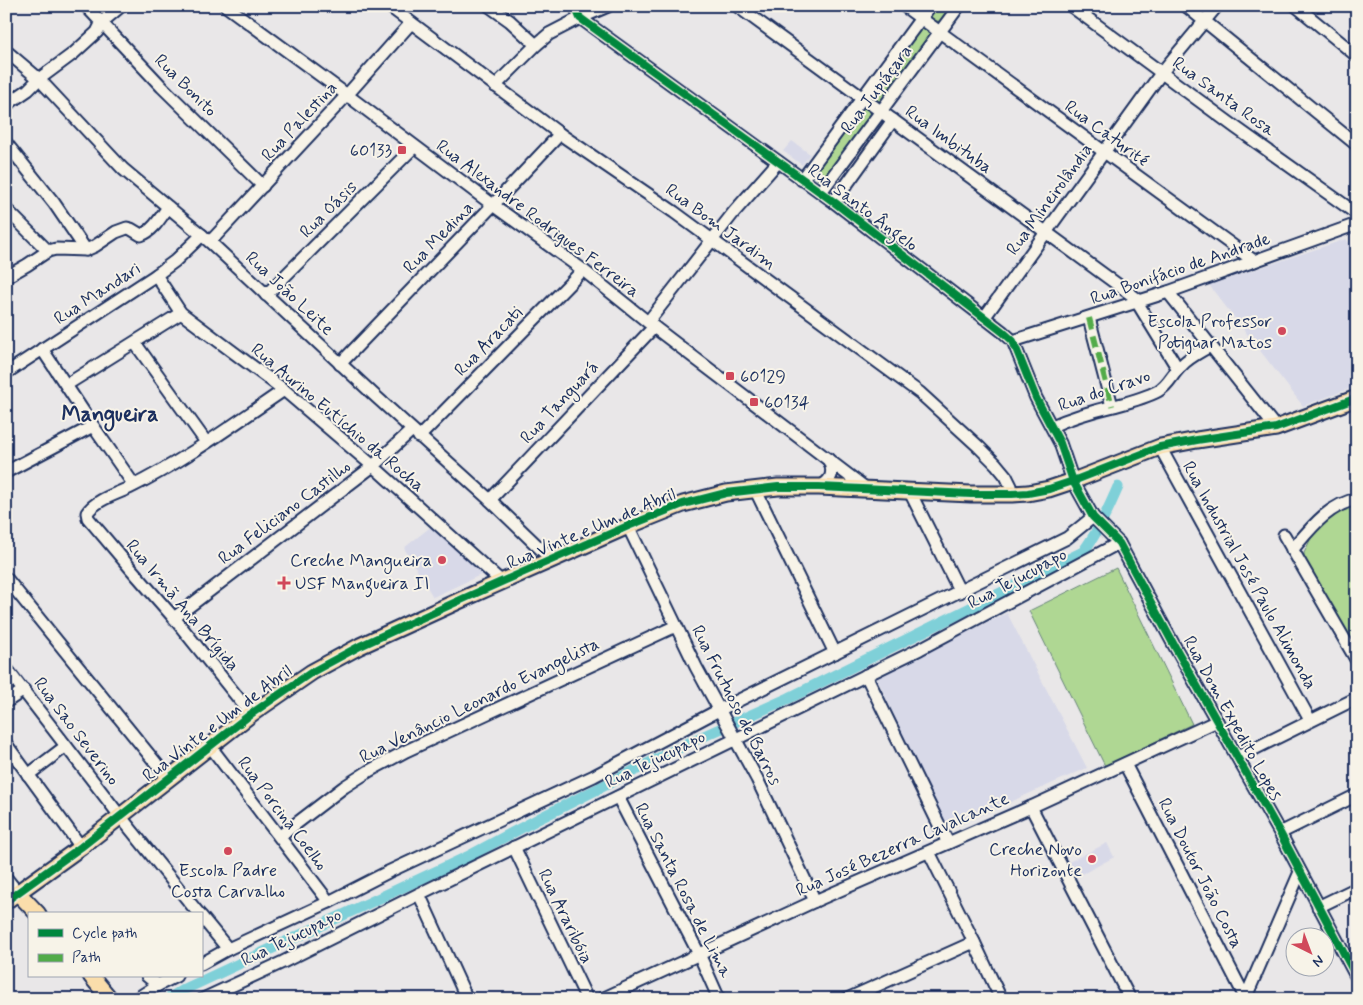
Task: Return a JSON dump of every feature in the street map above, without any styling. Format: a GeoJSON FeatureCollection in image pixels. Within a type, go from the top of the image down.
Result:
{"type":"FeatureCollection","features":[{"type":"Feature","properties":{"kind":"main road","name":"Rua Vinte e Um de Abril"},"geometry":{"type":"LineString","coordinates":[[12,897],[81,847],[251,714],[312,672],[338,657],[502,582],[628,526],[683,504],[726,493],[778,487],[1012,494],[1049,489],[1160,447],[1276,428],[1357,398]]}},
{"type":"Feature","properties":{"kind":"main road"},"geometry":{"type":"LineString","coordinates":[[12,897],[35,912]]}},
{"type":"Feature","properties":{"kind":"main road"},"geometry":{"type":"LineString","coordinates":[[93,978],[110,999]]}},
{"type":"Feature","properties":{"kind":"street","name":"Rua Bonito"},"geometry":{"type":"LineString","coordinates":[[86,6],[162,87],[263,186]]}},
{"type":"Feature","properties":{"kind":"street"},"geometry":{"type":"LineString","coordinates":[[6,105],[28,90],[39,79],[88,41],[97,32],[102,22],[121,6]]}},
{"type":"Feature","properties":{"kind":"street","name":"Rua Alexandre Rodrigues Ferreira"},"geometry":{"type":"LineString","coordinates":[[226,6],[582,270],[868,490]]}},
{"type":"Feature","properties":{"kind":"street","name":"Rua Bom Jardim"},"geometry":{"type":"LineString","coordinates":[[389,6],[560,134],[674,212],[920,393],[996,464],[1006,476],[1011,486],[1012,494]]}},
{"type":"Feature","properties":{"kind":"street"},"geometry":{"type":"LineString","coordinates":[[490,6],[536,45]]}},
{"type":"Feature","properties":{"kind":"street"},"geometry":{"type":"LineString","coordinates":[[575,6],[580,18]]}},
{"type":"Feature","properties":{"kind":"street"},"geometry":{"type":"LineString","coordinates":[[495,86],[549,34],[608,6]]}},
{"type":"Feature","properties":{"kind":"street","name":"Rua Imbituba"},"geometry":{"type":"LineString","coordinates":[[737,6],[1139,301]]}},
{"type":"Feature","properties":{"kind":"street"},"geometry":{"type":"LineString","coordinates":[[904,6],[921,19]]}},
{"type":"Feature","properties":{"kind":"street","name":"Rua Jupiáçara"},"geometry":{"type":"LineString","coordinates":[[802,180],[930,6]]}},
{"type":"Feature","properties":{"kind":"street","name":"Rua Jupiáçara"},"geometry":{"type":"LineString","coordinates":[[821,192],[959,6]]}},
{"type":"Feature","properties":{"kind":"street","name":"Rua Santa Rosa"},"geometry":{"type":"LineString","coordinates":[[1071,6],[1234,127],[1357,214]]}},
{"type":"Feature","properties":{"kind":"street"},"geometry":{"type":"LineString","coordinates":[[1186,6],[1325,121],[1357,145]]}},
{"type":"Feature","properties":{"kind":"street","name":"Rua Mineirolândia"},"geometry":{"type":"LineString","coordinates":[[984,318],[1162,72],[1216,6]]}},
{"type":"Feature","properties":{"kind":"street"},"geometry":{"type":"LineString","coordinates":[[1296,6],[1357,56]]}},
{"type":"Feature","properties":{"kind":"street","name":"Rua Santo Ângelo"},"geometry":{"type":"LineString","coordinates":[[580,18],[821,192],[1013,341],[1036,398],[1060,443],[1073,481]]}},
{"type":"Feature","properties":{"kind":"street","name":"Rua Caturité"},"geometry":{"type":"LineString","coordinates":[[921,19],[1254,261]]}},
{"type":"Feature","properties":{"kind":"street","name":"Rua Palestina"},"geometry":{"type":"LineString","coordinates":[[206,239],[263,186],[411,23]]}},
{"type":"Feature","properties":{"kind":"street","name":"Rua João Leite"},"geometry":{"type":"LineString","coordinates":[[6,51],[39,79],[124,169],[206,239],[490,500],[552,560]]}},
{"type":"Feature","properties":{"kind":"street","name":"Rua Jupiáçara"},"geometry":{"type":"LineString","coordinates":[[834,202],[893,120]]}},
{"type":"Feature","properties":{"kind":"street","name":"Rua Medina"},"geometry":{"type":"LineString","coordinates":[[340,364],[560,134]]}},
{"type":"Feature","properties":{"kind":"street"},"geometry":{"type":"LineString","coordinates":[[6,143],[54,203],[86,250]]}},
{"type":"Feature","properties":{"kind":"street","name":"Rua Oásis"},"geometry":{"type":"LineString","coordinates":[[266,295],[414,147]]}},
{"type":"Feature","properties":{"kind":"street","name":"Rua Tanguará"},"geometry":{"type":"LineString","coordinates":[[490,500],[651,324],[734,212],[778,162]]}},
{"type":"Feature","properties":{"kind":"street"},"geometry":{"type":"LineString","coordinates":[[6,277],[48,251],[86,250],[126,228],[143,235],[150,230],[168,206]]}},
{"type":"Feature","properties":{"kind":"street"},"geometry":{"type":"LineString","coordinates":[[6,209],[48,251]]}},
{"type":"Feature","properties":{"kind":"street","name":"Rua Bonifácio de Andrade"},"geometry":{"type":"LineString","coordinates":[[1013,341],[1168,292],[1357,224]]}},
{"type":"Feature","properties":{"kind":"street","name":"Rua Mandari"},"geometry":{"type":"LineString","coordinates":[[6,373],[156,275],[206,239]]}},
{"type":"Feature","properties":{"kind":"street","name":"Rua Aracati"},"geometry":{"type":"LineString","coordinates":[[416,434],[582,270]]}},
{"type":"Feature","properties":{"kind":"street","name":"Rua Aurino Eutíchio da Rocha"},"geometry":{"type":"LineString","coordinates":[[156,275],[181,313],[284,390],[373,466],[502,582]]}},
{"type":"Feature","properties":{"kind":"street"},"geometry":{"type":"LineString","coordinates":[[1168,292],[1276,428]]}},
{"type":"Feature","properties":{"kind":"street"},"geometry":{"type":"LineString","coordinates":[[1139,301],[1178,369]]}},
{"type":"Feature","properties":{"kind":"street"},"geometry":{"type":"LineString","coordinates":[[66,386],[181,313]]}},
{"type":"Feature","properties":{"kind":"street"},"geometry":{"type":"LineString","coordinates":[[1089,318],[1112,406]]}},
{"type":"Feature","properties":{"kind":"street"},"geometry":{"type":"LineString","coordinates":[[135,343],[206,442]]}},
{"type":"Feature","properties":{"kind":"street","name":"Rua do Cravo"},"geometry":{"type":"LineString","coordinates":[[1052,426],[1074,417],[1157,392],[1169,383],[1178,369],[1188,359],[1210,346]]}},
{"type":"Feature","properties":{"kind":"street"},"geometry":{"type":"LineString","coordinates":[[42,349],[134,485],[172,464],[284,390]]}},
{"type":"Feature","properties":{"kind":"street"},"geometry":{"type":"LineString","coordinates":[[6,472],[93,426]]}},
{"type":"Feature","properties":{"kind":"street","name":"Rua Feliciano Castilho"},"geometry":{"type":"LineString","coordinates":[[174,618],[416,434]]}},
{"type":"Feature","properties":{"kind":"street","name":"Rua Industrial José Paulo Alimonda"},"geometry":{"type":"LineString","coordinates":[[1160,447],[1310,720]]}},
{"type":"Feature","properties":{"kind":"street"},"geometry":{"type":"LineString","coordinates":[[819,487],[831,477],[832,470],[828,459]]}},
{"type":"Feature","properties":{"kind":"street","name":"Rua Dom Expedito Lopes"},"geometry":{"type":"LineString","coordinates":[[1073,481],[1095,518],[1119,543],[1238,757],[1357,978]]}},
{"type":"Feature","properties":{"kind":"street","name":"Rua Irmã Ana Brígida"},"geometry":{"type":"LineString","coordinates":[[134,485],[94,506],[87,513],[88,518],[174,618],[251,714]]}},
{"type":"Feature","properties":{"kind":"street"},"geometry":{"type":"LineString","coordinates":[[755,489],[835,653]]}},
{"type":"Feature","properties":{"kind":"street"},"geometry":{"type":"LineString","coordinates":[[910,492],[960,592]]}},
{"type":"Feature","properties":{"kind":"street"},"geometry":{"type":"LineString","coordinates":[[1292,550],[1326,513],[1345,502],[1357,499]]}},
{"type":"Feature","properties":{"kind":"street","name":"Rua Tejucupapo"},"geometry":{"type":"LineString","coordinates":[[202,963],[228,949],[594,776],[721,713],[835,653],[1067,538],[1095,518]]}},
{"type":"Feature","properties":{"kind":"street","name":"Rua Frutuoso de Barros"},"geometry":{"type":"LineString","coordinates":[[628,526],[696,667],[761,788],[815,901]]}},
{"type":"Feature","properties":{"kind":"street"},"geometry":{"type":"LineString","coordinates":[[1284,535],[1357,661]]}},
{"type":"Feature","properties":{"kind":"street","name":"Rua Tejucupapo"},"geometry":{"type":"LineString","coordinates":[[203,999],[283,962],[618,797],[734,736],[920,650],[1119,543]]}},
{"type":"Feature","properties":{"kind":"street"},"geometry":{"type":"LineString","coordinates":[[6,578],[168,778]]}},
{"type":"Feature","properties":{"kind":"street","name":"Rua Venâncio Leonardo Evangelista"},"geometry":{"type":"LineString","coordinates":[[280,836],[344,787],[406,751],[676,626]]}},
{"type":"Feature","properties":{"kind":"street","name":"Rua Sao Severino"},"geometry":{"type":"LineString","coordinates":[[6,668],[120,816],[198,912]]}},
{"type":"Feature","properties":{"kind":"street"},"geometry":{"type":"LineString","coordinates":[[866,675],[948,843]]}},
{"type":"Feature","properties":{"kind":"street"},"geometry":{"type":"LineString","coordinates":[[6,702],[24,690]]}},
{"type":"Feature","properties":{"kind":"street"},"geometry":{"type":"LineString","coordinates":[[1238,757],[1357,698]]}},
{"type":"Feature","properties":{"kind":"street","name":"Rua José Bezerra Cavalcante"},"geometry":{"type":"LineString","coordinates":[[602,999],[815,901],[1031,807],[1217,720]]}},
{"type":"Feature","properties":{"kind":"street"},"geometry":{"type":"LineString","coordinates":[[6,744],[81,847]]}},
{"type":"Feature","properties":{"kind":"street"},"geometry":{"type":"LineString","coordinates":[[28,774],[66,746]]}},
{"type":"Feature","properties":{"kind":"street","name":"Rua Porcina Coelho"},"geometry":{"type":"LineString","coordinates":[[210,746],[280,836],[328,902]]}},
{"type":"Feature","properties":{"kind":"street","name":"Rua Doutor João Costa"},"geometry":{"type":"LineString","coordinates":[[1125,764],[1245,998]]}},
{"type":"Feature","properties":{"kind":"street"},"geometry":{"type":"LineString","coordinates":[[1280,834],[1357,795]]}},
{"type":"Feature","properties":{"kind":"street","name":"Rua Santa Rosa de Lima"},"geometry":{"type":"LineString","coordinates":[[618,797],[699,954],[719,999]]}},
{"type":"Feature","properties":{"kind":"street"},"geometry":{"type":"LineString","coordinates":[[1031,807],[1130,999]]}},
{"type":"Feature","properties":{"kind":"street","name":"Rua Araribóia"},"geometry":{"type":"LineString","coordinates":[[514,847],[587,999]]}},
{"type":"Feature","properties":{"kind":"street"},"geometry":{"type":"LineString","coordinates":[[929,852],[1000,999]]}},
{"type":"Feature","properties":{"kind":"street"},"geometry":{"type":"LineString","coordinates":[[1245,998],[1300,872]]}},
{"type":"Feature","properties":{"kind":"street"},"geometry":{"type":"LineString","coordinates":[[6,878],[12,897]]}},
{"type":"Feature","properties":{"kind":"street"},"geometry":{"type":"LineString","coordinates":[[1318,907],[1357,888]]}},
{"type":"Feature","properties":{"kind":"street"},"geometry":{"type":"LineString","coordinates":[[418,894],[467,999]]}},
{"type":"Feature","properties":{"kind":"street","name":"Rua Sao Severino"},"geometry":{"type":"LineString","coordinates":[[202,917],[228,949]]}},
{"type":"Feature","properties":{"kind":"street"},"geometry":{"type":"LineString","coordinates":[[847,999],[974,942]]}},
{"type":"Feature","properties":{"kind":"street"},"geometry":{"type":"LineString","coordinates":[[149,978],[158,985]]}},
{"type":"Feature","properties":{"kind":"street"},"geometry":{"type":"LineString","coordinates":[[136,999],[172,978]]}},
{"type":"Feature","properties":{"kind":"shaded area"},"geometry":{"type":"Polygon","coordinates":[[[792,141],[810,154],[802,165],[783,151],[792,141]]]}},
{"type":"Feature","properties":{"kind":"shaded area"},"geometry":{"type":"Polygon","coordinates":[[[1346,239],[1357,252],[1357,386],[1303,406],[1209,285],[1346,239]]]}},
{"type":"Feature","properties":{"kind":"shaded area","name":"Creche Mangueira"},"geometry":{"type":"Polygon","coordinates":[[[433,525],[487,572],[433,597],[404,548],[433,525]]]}},
{"type":"Feature","properties":{"kind":"shaded area"},"geometry":{"type":"Polygon","coordinates":[[[1007,613],[1087,768],[947,830],[876,676],[1007,613]]]}},
{"type":"Feature","properties":{"kind":"shaded area","name":"Creche Novo Horizonte"},"geometry":{"type":"Polygon","coordinates":[[[1107,843],[1114,857],[1077,877],[1069,862],[1107,843]]]}},
{"type":"Feature","properties":{"kind":"green space"},"geometry":{"type":"Polygon","coordinates":[[[936,6],[954,6],[942,21],[936,21],[931,17],[931,12],[936,6]]]}},
{"type":"Feature","properties":{"kind":"green space"},"geometry":{"type":"Polygon","coordinates":[[[922,26],[930,30],[931,35],[882,101],[876,101],[873,98],[872,92],[922,26]]]}},
{"type":"Feature","properties":{"kind":"green space"},"geometry":{"type":"Polygon","coordinates":[[[862,108],[870,109],[873,114],[823,181],[818,180],[814,174],[816,170],[862,108]]]}},
{"type":"Feature","properties":{"kind":"green space"},"geometry":{"type":"Polygon","coordinates":[[[1357,502],[1357,653],[1304,553],[1312,536],[1326,518],[1357,502]]]}},
{"type":"Feature","properties":{"kind":"green space"},"geometry":{"type":"Polygon","coordinates":[[[1116,568],[1192,724],[1105,766],[1029,611],[1116,568]]]}},
{"type":"Feature","properties":{"kind":"waterway"},"geometry":{"type":"LineString","coordinates":[[168,999],[183,990],[467,857],[695,740],[789,698],[1083,552],[1098,529],[1118,487]]}},
{"type":"Feature","properties":{"kind":"marked path"},"geometry":{"type":"LineString","coordinates":[[1089,318],[1112,406]]}},
{"type":"Feature","properties":{"kind":"cycle path"},"geometry":{"type":"LineString","coordinates":[[575,6],[580,18],[834,202],[1013,341],[1036,398],[1060,443],[1073,481],[1093,517],[1119,543],[1175,647],[1280,833],[1357,978]]}},
{"type":"Feature","properties":{"kind":"cycle path"},"geometry":{"type":"LineString","coordinates":[[6,901],[81,847],[251,714],[312,672],[360,646],[465,598],[628,526],[683,504],[726,493],[778,487],[971,494],[1028,493],[1049,489],[1073,481],[1160,447],[1276,428],[1357,398]]}},
{"type":"Feature","properties":{"kind":"place","name":"60133"},"geometry":{"type":"Point","coordinates":[402,150]}},
{"type":"Feature","properties":{"kind":"place","name":"Escola Professor Potiguar Matos"},"geometry":{"type":"Point","coordinates":[1282,331]}},
{"type":"Feature","properties":{"kind":"place","name":"60129"},"geometry":{"type":"Point","coordinates":[730,376]}},
{"type":"Feature","properties":{"kind":"place","name":"60134"},"geometry":{"type":"Point","coordinates":[754,402]}},
{"type":"Feature","properties":{"kind":"place","name":"Creche Mangueira"},"geometry":{"type":"Point","coordinates":[442,560]}},
{"type":"Feature","properties":{"kind":"place","name":"USF Mangueira II"},"geometry":{"type":"Point","coordinates":[284,583]}},
{"type":"Feature","properties":{"kind":"place","name":"Escola Padre Costa Carvalho"},"geometry":{"type":"Point","coordinates":[228,851]}},
{"type":"Feature","properties":{"kind":"place","name":"Creche Novo Horizonte"},"geometry":{"type":"Point","coordinates":[1092,859]}},
{"type":"Feature","properties":{"kind":"district","name":"Mangueira"},"geometry":{"type":"Point","coordinates":[110,413]}}]}
